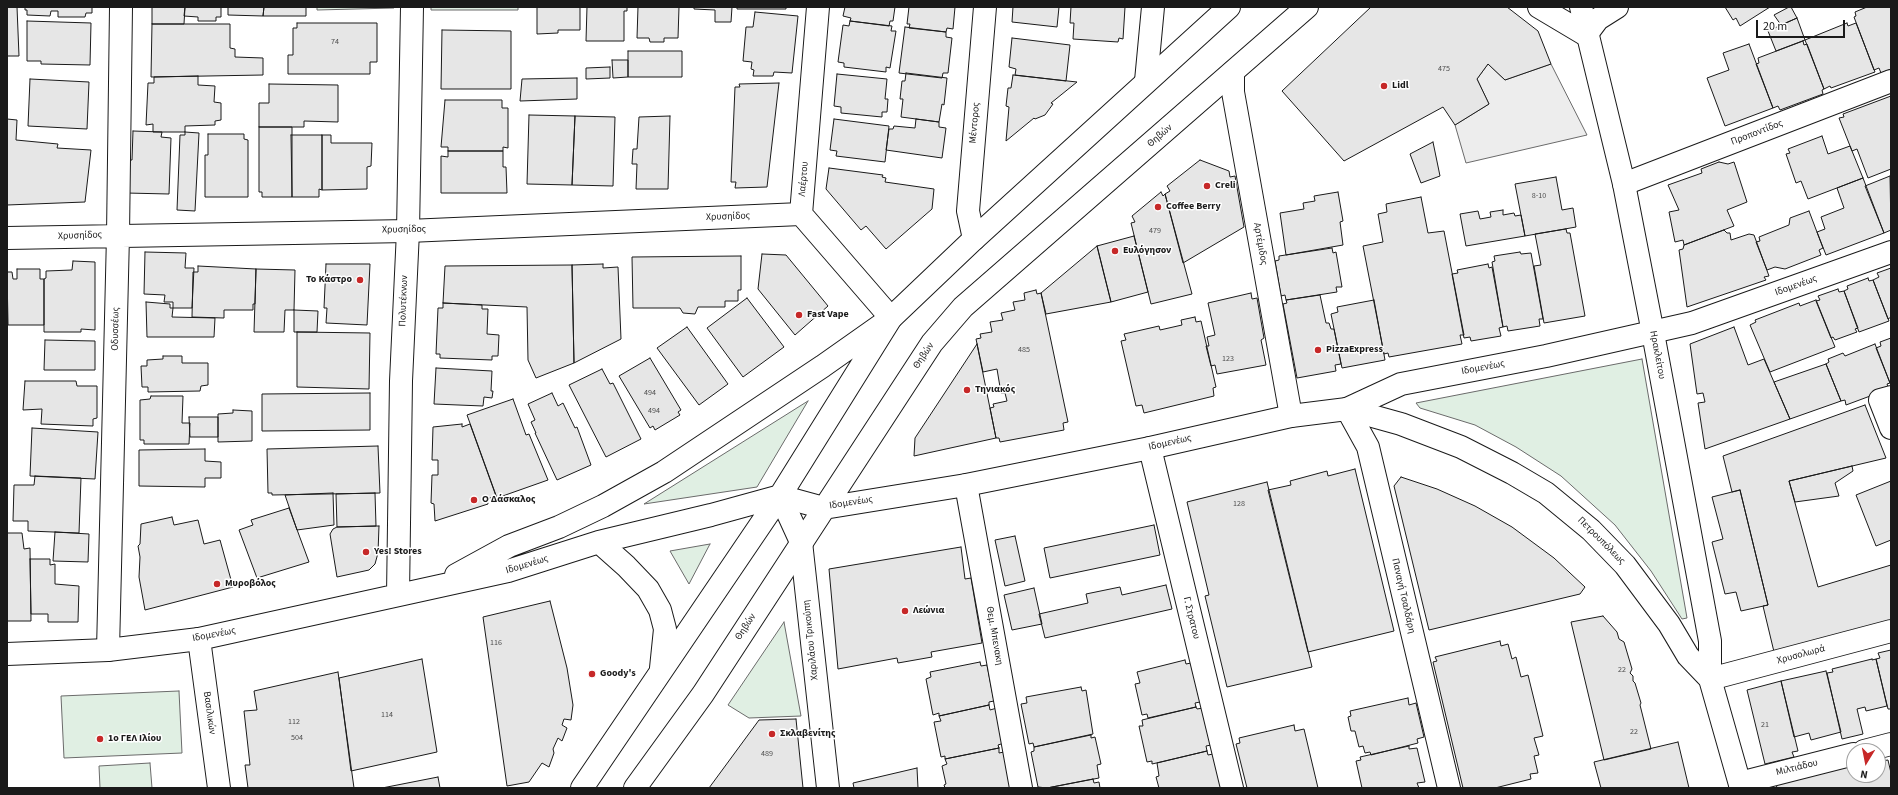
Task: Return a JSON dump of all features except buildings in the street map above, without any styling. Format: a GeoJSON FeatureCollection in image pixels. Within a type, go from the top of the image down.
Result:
{"type":"FeatureCollection","features":[{"type":"Feature","properties":{"kind":"street","name":"Οδυσσέως"},"geometry":{"type":"LineString","coordinates":[[108,650],[118,235],[121,7]]}},
{"type":"Feature","properties":{"kind":"street","name":"Πολυτέκνων"},"geometry":{"type":"LineString","coordinates":[[398,595],[401,381],[408,231],[412,7]]}},
{"type":"Feature","properties":{"kind":"street","name":"Λαέρτου"},"geometry":{"type":"LineString","coordinates":[[801,214],[818,7]]}},
{"type":"Feature","properties":{"kind":"street","name":"Μέντορος"},"geometry":{"type":"LineString","coordinates":[[974,239],[968,211],[985,7]]}},
{"type":"Feature","properties":{"kind":"street"},"geometry":{"type":"LineString","coordinates":[[1146,81],[1153,7]]}},
{"type":"Feature","properties":{"kind":"street"},"geometry":{"type":"LineString","coordinates":[[582,788],[661,670],[718,590],[780,496],[891,318],[974,239],[1229,7]]}},
{"type":"Feature","properties":{"kind":"street","name":"Θηβών"},"geometry":{"type":"LineString","coordinates":[[635,788],[703,694],[932,343],[963,306],[1307,7]]}},
{"type":"Feature","properties":{"kind":"street"},"geometry":{"type":"LineString","coordinates":[[1539,7],[1586,35],[1598,19],[1617,7]]}},
{"type":"Feature","properties":{"kind":"street","name":"Ηρακλείτου"},"geometry":{"type":"LineString","coordinates":[[1581,7],[1586,35],[1624,184],[1653,332],[1710,641],[1710,679]]}},
{"type":"Feature","properties":{"kind":"street","name":"Αρτέμιδος"},"geometry":{"type":"LineString","coordinates":[[1233,72],[1233,92],[1291,416]]}},
{"type":"Feature","properties":{"kind":"street","name":"Προποντίδος"},"geometry":{"type":"LineString","coordinates":[[1624,184],[1891,81]]}},
{"type":"Feature","properties":{"kind":"street","name":"Χρυσηίδος"},"geometry":{"type":"LineString","coordinates":[[7,238],[408,231],[801,214]]}},
{"type":"Feature","properties":{"kind":"street"},"geometry":{"type":"LineString","coordinates":[[801,214],[891,318]]}},
{"type":"Feature","properties":{"kind":"street","name":"Ιδομενέως"},"geometry":{"type":"LineString","coordinates":[[7,654],[108,650],[199,639],[508,571],[599,542],[711,515],[780,496],[824,508],[966,485],[1150,448],[1291,416],[1347,408],[1401,384],[1546,356],[1692,323],[1891,252]]}},
{"type":"Feature","properties":{"kind":"street","name":"Ιδομενέως"},"geometry":{"type":"LineString","coordinates":[[440,585],[509,546],[559,527],[603,506],[664,472],[823,366],[891,318]]}},
{"type":"Feature","properties":{"kind":"street"},"geometry":{"type":"LineString","coordinates":[[1886,398],[1891,428]]}},
{"type":"Feature","properties":{"kind":"street","name":"Πετρουπόλεως"},"geometry":{"type":"LineString","coordinates":[[1347,408],[1401,424],[1461,447],[1512,473],[1546,494],[1582,521],[1625,565],[1669,624],[1688,656],[1710,679],[1740,785]]}},
{"type":"Feature","properties":{"kind":"street","name":"Παναγή Τσαλδάρη"},"geometry":{"type":"LineString","coordinates":[[1347,408],[1368,447],[1449,788]]}},
{"type":"Feature","properties":{"kind":"street","name":"Γ. Στρατου"},"geometry":{"type":"LineString","coordinates":[[1150,448],[1232,788]]}},
{"type":"Feature","properties":{"kind":"street","name":"Θεμ. Μπενακη"},"geometry":{"type":"LineString","coordinates":[[966,485],[1021,788]]}},
{"type":"Feature","properties":{"kind":"street","name":"Χαριλάου Τρικούπη"},"geometry":{"type":"LineString","coordinates":[[780,496],[801,542],[828,788]]}},
{"type":"Feature","properties":{"kind":"street"},"geometry":{"type":"LineString","coordinates":[[599,542],[626,566],[648,589],[660,610],[665,629],[661,670]]}},
{"type":"Feature","properties":{"kind":"street","name":"Χρυσολωρά"},"geometry":{"type":"LineString","coordinates":[[1710,679],[1891,632]]}},
{"type":"Feature","properties":{"kind":"street","name":"Βασιλικών"},"geometry":{"type":"LineString","coordinates":[[199,639],[219,788]]}},
{"type":"Feature","properties":{"kind":"street","name":"Μιλτιάδου"},"geometry":{"type":"LineString","coordinates":[[1740,785],[1846,756]]}},
{"type":"Feature","properties":{"kind":"green space"},"geometry":{"type":"Polygon","coordinates":[[[317,7],[394,7],[394,8],[317,10],[317,7]]]}},
{"type":"Feature","properties":{"kind":"green space"},"geometry":{"type":"Polygon","coordinates":[[[431,7],[518,7],[518,10],[431,10],[431,7]]]}},
{"type":"Feature","properties":{"kind":"green space"},"geometry":{"type":"Polygon","coordinates":[[[1642,359],[1687,618],[1682,619],[1651,571],[1615,525],[1561,476],[1516,447],[1475,425],[1420,408],[1416,403],[1642,359]]]}},
{"type":"Feature","properties":{"kind":"green space"},"geometry":{"type":"Polygon","coordinates":[[[808,401],[757,487],[644,504],[808,401]]]}},
{"type":"Feature","properties":{"kind":"green space"},"geometry":{"type":"Polygon","coordinates":[[[710,544],[689,584],[670,551],[710,544]]]}},
{"type":"Feature","properties":{"kind":"green space"},"geometry":{"type":"Polygon","coordinates":[[[784,622],[801,716],[749,718],[728,705],[784,622]]]}},
{"type":"Feature","properties":{"kind":"green space"},"geometry":{"type":"Polygon","coordinates":[[[179,691],[182,753],[64,758],[61,696],[179,691]]]}},
{"type":"Feature","properties":{"kind":"green space"},"geometry":{"type":"Polygon","coordinates":[[[150,763],[152,788],[100,788],[99,766],[150,763]]]}},
{"type":"Feature","properties":{"kind":"shaded area"},"geometry":{"type":"Polygon","coordinates":[[[1488,64],[1505,80],[1551,64],[1587,135],[1466,163],[1455,125],[1489,104],[1477,79],[1488,64]]]}},
{"type":"Feature","properties":{"kind":"place","name":"Lidl"},"geometry":{"type":"Point","coordinates":[1384,86]}},
{"type":"Feature","properties":{"kind":"place","name":"Creli"},"geometry":{"type":"Point","coordinates":[1207,186]}},
{"type":"Feature","properties":{"kind":"place","name":"Coffee Berry"},"geometry":{"type":"Point","coordinates":[1158,207]}},
{"type":"Feature","properties":{"kind":"place","name":"Ευλόγησον"},"geometry":{"type":"Point","coordinates":[1115,251]}},
{"type":"Feature","properties":{"kind":"place","name":"Το Κάστρο"},"geometry":{"type":"Point","coordinates":[360,280]}},
{"type":"Feature","properties":{"kind":"place","name":"Fast Vape"},"geometry":{"type":"Point","coordinates":[799,315]}},
{"type":"Feature","properties":{"kind":"place","name":"PizzaExpress"},"geometry":{"type":"Point","coordinates":[1318,350]}},
{"type":"Feature","properties":{"kind":"place","name":"Τηνιακός"},"geometry":{"type":"Point","coordinates":[967,390]}},
{"type":"Feature","properties":{"kind":"place","name":"Ο Δάσκαλος"},"geometry":{"type":"Point","coordinates":[474,500]}},
{"type":"Feature","properties":{"kind":"place","name":"Yes! Stores"},"geometry":{"type":"Point","coordinates":[366,552]}},
{"type":"Feature","properties":{"kind":"place","name":"Μυροβόλος"},"geometry":{"type":"Point","coordinates":[217,584]}},
{"type":"Feature","properties":{"kind":"place","name":"Λεώνια"},"geometry":{"type":"Point","coordinates":[905,611]}},
{"type":"Feature","properties":{"kind":"place","name":"Goody's"},"geometry":{"type":"Point","coordinates":[592,674]}},
{"type":"Feature","properties":{"kind":"place","name":"Σκλαβενίτης"},"geometry":{"type":"Point","coordinates":[772,734]}},
{"type":"Feature","properties":{"kind":"place","name":"1ο ΓΕΛ Ιλίου"},"geometry":{"type":"Point","coordinates":[100,739]}}]}
